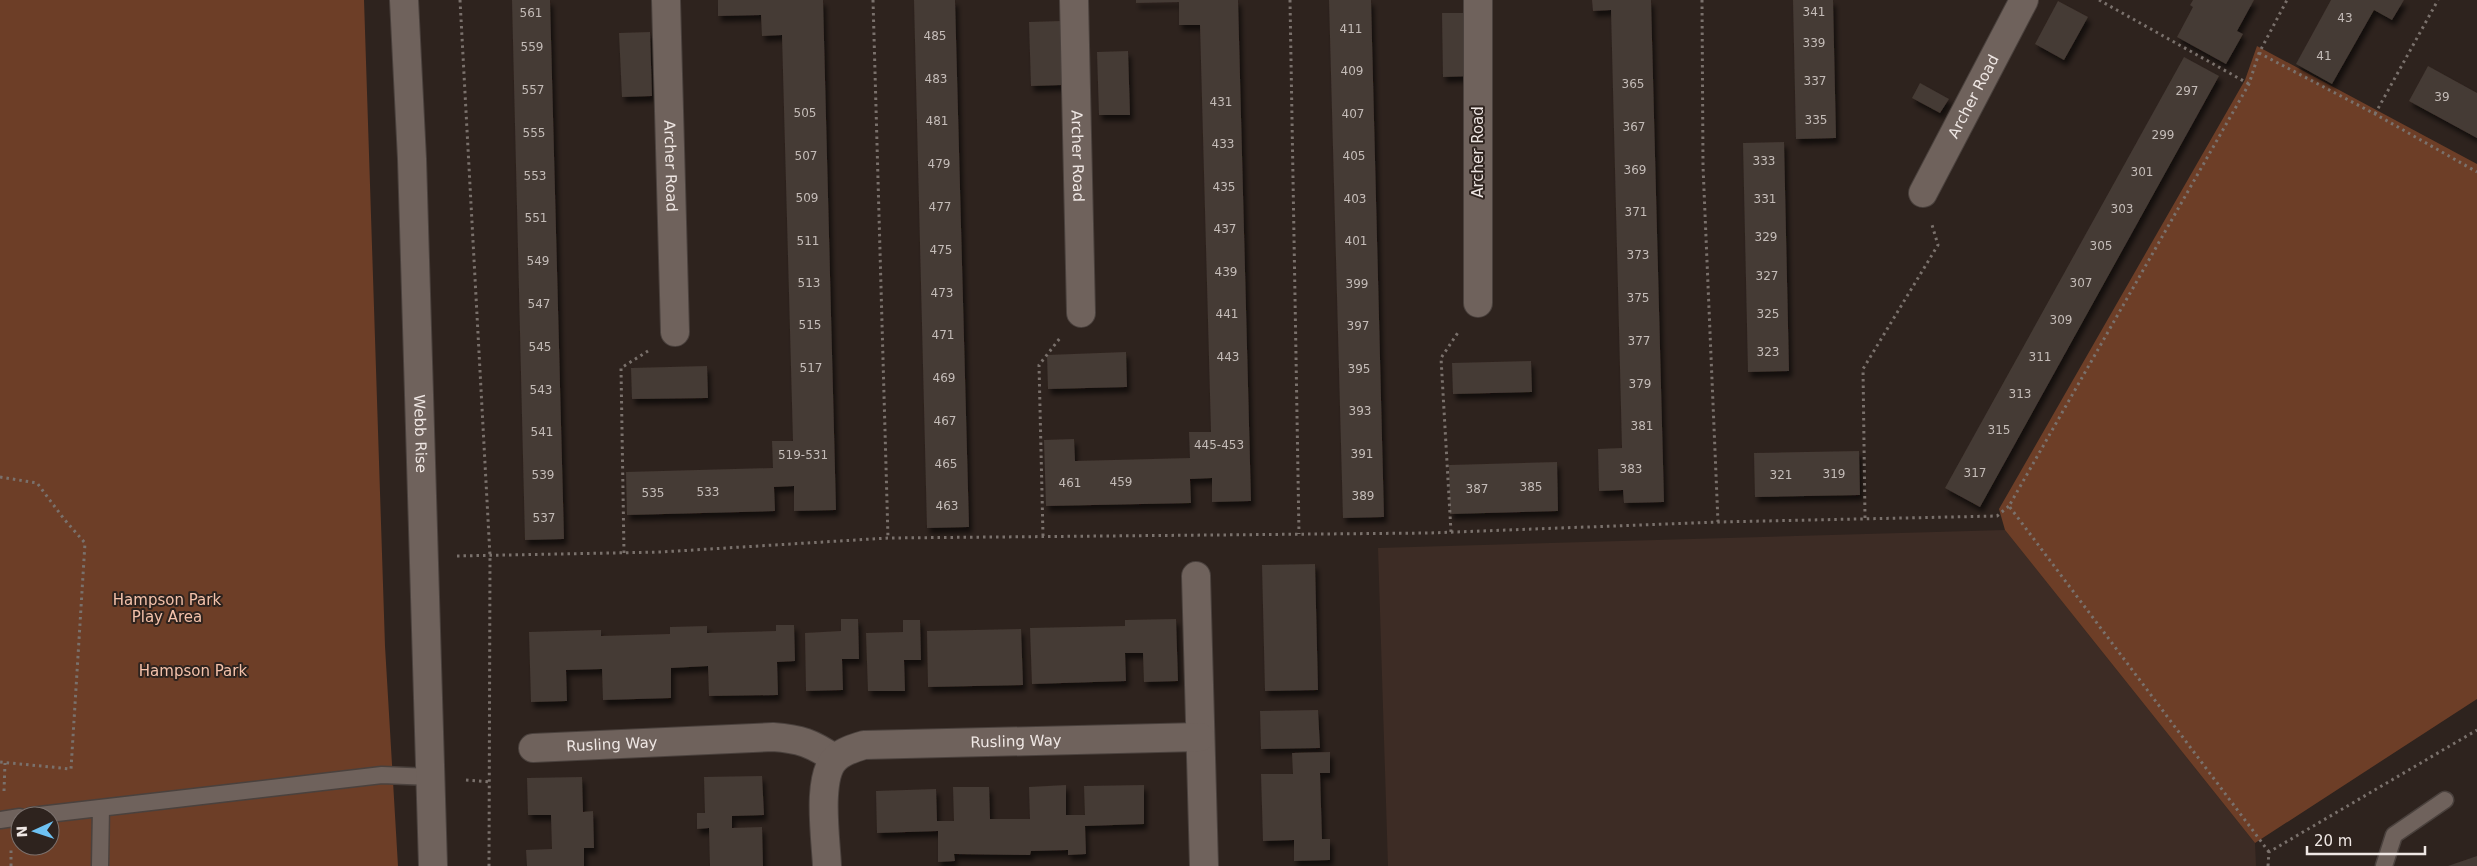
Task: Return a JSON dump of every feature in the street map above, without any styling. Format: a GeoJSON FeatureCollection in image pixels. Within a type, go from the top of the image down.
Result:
{"type":"FeatureCollection","features":[{"type":"Feature","properties":{"kind":"street","name":"Webb Rise"},"geometry":{"type":"LineString","coordinates":[[404,0],[412,159],[432,777],[433,866]]}},
{"type":"Feature","properties":{"kind":"street","name":"Archer Road"},"geometry":{"type":"LineString","coordinates":[[666,0],[675,332]]}},
{"type":"Feature","properties":{"kind":"street","name":"Archer Road"},"geometry":{"type":"LineString","coordinates":[[1074,0],[1081,313]]}},
{"type":"Feature","properties":{"kind":"street","name":"Archer Road"},"geometry":{"type":"LineString","coordinates":[[1478,0],[1478,303]]}},
{"type":"Feature","properties":{"kind":"street","name":"Archer Road"},"geometry":{"type":"LineString","coordinates":[[1923,193],[2024,0]]}},
{"type":"Feature","properties":{"kind":"street"},"geometry":{"type":"LineString","coordinates":[[1196,576],[1204,866]]}},
{"type":"Feature","properties":{"kind":"street","name":"Rusling Way"},"geometry":{"type":"LineString","coordinates":[[533,748],[773,737],[799,739],[817,746],[835,759],[850,749],[864,745],[1200,737]]}},
{"type":"Feature","properties":{"kind":"street"},"geometry":{"type":"LineString","coordinates":[[827,866],[824,790],[826,774],[835,759]]}},
{"type":"Feature","properties":{"kind":"lane"},"geometry":{"type":"LineString","coordinates":[[60,813],[382,775],[432,777]]}},
{"type":"Feature","properties":{"kind":"lane"},"geometry":{"type":"LineString","coordinates":[[2384,866],[2394,835],[2444,800]]}},
{"type":"Feature","properties":{"kind":"lane"},"geometry":{"type":"LineString","coordinates":[[100,866],[101,808]]}},
{"type":"Feature","properties":{"kind":"path"},"geometry":{"type":"LineString","coordinates":[[460,0],[490,556],[489,866]]}},
{"type":"Feature","properties":{"kind":"path"},"geometry":{"type":"LineString","coordinates":[[873,0],[888,538]]}},
{"type":"Feature","properties":{"kind":"path"},"geometry":{"type":"LineString","coordinates":[[1290,0],[1299,534]]}},
{"type":"Feature","properties":{"kind":"path"},"geometry":{"type":"LineString","coordinates":[[1702,0],[1703,166],[1718,522]]}},
{"type":"Feature","properties":{"kind":"path"},"geometry":{"type":"LineString","coordinates":[[2099,0],[2249,84]]}},
{"type":"Feature","properties":{"kind":"path"},"geometry":{"type":"LineString","coordinates":[[424,556],[660,552],[888,538],[1451,532],[1718,522],[1997,516],[2009,506],[2249,84],[2259,53],[2287,0]]}},
{"type":"Feature","properties":{"kind":"path"},"geometry":{"type":"LineString","coordinates":[[2375,114],[2438,0]]}},
{"type":"Feature","properties":{"kind":"path"},"geometry":{"type":"LineString","coordinates":[[2259,53],[2375,114],[2477,172]]}},
{"type":"Feature","properties":{"kind":"path"},"geometry":{"type":"LineString","coordinates":[[1866,518],[1863,370],[1938,244],[1923,193]]}},
{"type":"Feature","properties":{"kind":"path"},"geometry":{"type":"LineString","coordinates":[[1451,532],[1441,358],[1478,303]]}},
{"type":"Feature","properties":{"kind":"path"},"geometry":{"type":"LineString","coordinates":[[1043,536],[1039,365],[1081,313]]}},
{"type":"Feature","properties":{"kind":"path"},"geometry":{"type":"LineString","coordinates":[[624,553],[621,368],[675,332]]}},
{"type":"Feature","properties":{"kind":"path"},"geometry":{"type":"LineString","coordinates":[[0,477],[37,484],[64,520],[85,543],[71,768],[0,762]]}},
{"type":"Feature","properties":{"kind":"path"},"geometry":{"type":"LineString","coordinates":[[2009,506],[2268,852],[2268,866]]}},
{"type":"Feature","properties":{"kind":"path"},"geometry":{"type":"LineString","coordinates":[[2268,852],[2477,730]]}},
{"type":"Feature","properties":{"kind":"path"},"geometry":{"type":"LineString","coordinates":[[4,791],[5,763]]}},
{"type":"Feature","properties":{"kind":"shaded area"},"geometry":{"type":"Polygon","coordinates":[[[2005,530],[2255,843],[2256,866],[1388,866],[1378,548],[2005,530]]]}},
{"type":"Feature","properties":{"kind":"green space","name":"Hampson Park"},"geometry":{"type":"Polygon","coordinates":[[[0,0],[364,0],[385,646],[398,866],[0,866],[0,0]]]}},
{"type":"Feature","properties":{"kind":"green space"},"geometry":{"type":"Polygon","coordinates":[[[2257,46],[2477,164],[2477,699],[2255,843],[2005,530],[1999,509],[2245,80],[2257,46]]]}},
{"type":"Feature","properties":{"kind":"building"},"geometry":{"type":"Polygon","coordinates":[[[512,0],[550,0],[564,539],[525,540],[512,0]]]}},
{"type":"Feature","properties":{"kind":"building"},"geometry":{"type":"Polygon","coordinates":[[[718,0],[823,0],[836,510],[794,511],[794,486],[774,487],[775,511],[627,515],[626,472],[773,468],[772,441],[793,441],[782,35],[762,36],[761,15],[718,16],[718,0]]]}},
{"type":"Feature","properties":{"kind":"building"},"geometry":{"type":"Polygon","coordinates":[[[914,0],[955,0],[969,527],[927,528],[914,0]]]}},
{"type":"Feature","properties":{"kind":"building"},"geometry":{"type":"Polygon","coordinates":[[[1136,0],[1238,0],[1251,501],[1212,502],[1212,478],[1190,479],[1191,503],[1046,506],[1044,440],[1074,439],[1075,461],[1190,458],[1189,432],[1211,432],[1200,25],[1179,25],[1179,2],[1136,3],[1136,0]]]}},
{"type":"Feature","properties":{"kind":"building"},"geometry":{"type":"Polygon","coordinates":[[[1329,0],[1371,0],[1384,517],[1343,518],[1329,0]]]}},
{"type":"Feature","properties":{"kind":"building"},"geometry":{"type":"Polygon","coordinates":[[[1592,0],[1651,0],[1664,502],[1624,503],[1623,490],[1599,491],[1598,449],[1622,448],[1611,10],[1593,11],[1592,0]]]}},
{"type":"Feature","properties":{"kind":"building"},"geometry":{"type":"Polygon","coordinates":[[[1793,0],[1833,0],[1836,138],[1796,139],[1793,0]]]}},
{"type":"Feature","properties":{"kind":"building"},"geometry":{"type":"Polygon","coordinates":[[[2193,0],[2254,0],[2237,31],[2243,34],[2226,64],[2177,37],[2193,7],[2190,5],[2193,0]]]}},
{"type":"Feature","properties":{"kind":"building"},"geometry":{"type":"Polygon","coordinates":[[[2331,0],[2404,0],[2392,20],[2374,10],[2332,84],[2296,64],[2331,0]]]}},
{"type":"Feature","properties":{"kind":"building"},"geometry":{"type":"Polygon","coordinates":[[[2058,1],[2088,17],[2064,60],[2035,44],[2058,1]]]}},
{"type":"Feature","properties":{"kind":"building"},"geometry":{"type":"Polygon","coordinates":[[[1442,13],[1472,13],[1474,76],[1443,77],[1442,13]]]}},
{"type":"Feature","properties":{"kind":"building"},"geometry":{"type":"Polygon","coordinates":[[[1061,21],[1062,85],[1031,86],[1029,22],[1061,21]]]}},
{"type":"Feature","properties":{"kind":"building"},"geometry":{"type":"Polygon","coordinates":[[[650,32],[652,96],[622,97],[619,33],[650,32]]]}},
{"type":"Feature","properties":{"kind":"building"},"geometry":{"type":"Polygon","coordinates":[[[1128,51],[1130,115],[1099,115],[1097,52],[1128,51]]]}},
{"type":"Feature","properties":{"kind":"building"},"geometry":{"type":"Polygon","coordinates":[[[2184,57],[2219,76],[1980,507],[1945,488],[2184,57]]]}},
{"type":"Feature","properties":{"kind":"building"},"geometry":{"type":"Polygon","coordinates":[[[2428,66],[2477,93],[2477,138],[2409,101],[2428,66]]]}},
{"type":"Feature","properties":{"kind":"building"},"geometry":{"type":"Polygon","coordinates":[[[1920,83],[1949,99],[1940,113],[1912,98],[1920,83]]]}},
{"type":"Feature","properties":{"kind":"building"},"geometry":{"type":"Polygon","coordinates":[[[1784,142],[1789,371],[1748,372],[1743,143],[1784,142]]]}},
{"type":"Feature","properties":{"kind":"building"},"geometry":{"type":"Polygon","coordinates":[[[1126,352],[1127,387],[1048,389],[1047,355],[1126,352]]]}},
{"type":"Feature","properties":{"kind":"building"},"geometry":{"type":"Polygon","coordinates":[[[1531,361],[1532,392],[1453,394],[1452,363],[1531,361]]]}},
{"type":"Feature","properties":{"kind":"building"},"geometry":{"type":"Polygon","coordinates":[[[707,366],[708,398],[632,399],[631,368],[707,366]]]}},
{"type":"Feature","properties":{"kind":"building"},"geometry":{"type":"Polygon","coordinates":[[[1859,451],[1860,495],[1755,497],[1754,453],[1859,451]]]}},
{"type":"Feature","properties":{"kind":"building"},"geometry":{"type":"Polygon","coordinates":[[[1557,462],[1558,511],[1450,514],[1449,465],[1557,462]]]}},
{"type":"Feature","properties":{"kind":"building"},"geometry":{"type":"Polygon","coordinates":[[[1315,564],[1318,690],[1265,691],[1262,565],[1315,564]]]}},
{"type":"Feature","properties":{"kind":"building"},"geometry":{"type":"Polygon","coordinates":[[[841,619],[858,619],[859,659],[842,659],[843,690],[806,691],[805,633],[841,631],[841,619]]]}},
{"type":"Feature","properties":{"kind":"building"},"geometry":{"type":"Polygon","coordinates":[[[1176,619],[1178,681],[1144,682],[1143,653],[1125,653],[1126,681],[1032,684],[1030,628],[1125,626],[1125,620],[1176,619]]]}},
{"type":"Feature","properties":{"kind":"building"},"geometry":{"type":"Polygon","coordinates":[[[903,620],[920,620],[921,660],[904,660],[905,691],[868,691],[866,633],[903,632],[903,620]]]}},
{"type":"Feature","properties":{"kind":"building"},"geometry":{"type":"Polygon","coordinates":[[[776,625],[794,625],[795,661],[777,662],[778,695],[709,696],[708,666],[671,668],[671,698],[603,700],[602,669],[566,670],[567,701],[531,702],[529,632],[601,630],[601,636],[670,634],[670,627],[707,626],[707,633],[776,631],[776,625]]]}},
{"type":"Feature","properties":{"kind":"building"},"geometry":{"type":"Polygon","coordinates":[[[1021,629],[1023,685],[928,687],[927,631],[1021,629]]]}},
{"type":"Feature","properties":{"kind":"building"},"geometry":{"type":"Polygon","coordinates":[[[1318,710],[1320,748],[1261,749],[1260,711],[1318,710]]]}},
{"type":"Feature","properties":{"kind":"building"},"geometry":{"type":"Polygon","coordinates":[[[1330,752],[1330,773],[1320,773],[1322,839],[1330,839],[1330,860],[1294,861],[1294,840],[1263,841],[1261,774],[1293,774],[1292,753],[1330,752]]]}},
{"type":"Feature","properties":{"kind":"building"},"geometry":{"type":"Polygon","coordinates":[[[762,776],[764,815],[732,816],[732,828],[762,827],[763,866],[710,866],[709,828],[697,829],[697,813],[705,813],[704,777],[762,776]]]}},
{"type":"Feature","properties":{"kind":"building"},"geometry":{"type":"Polygon","coordinates":[[[582,777],[583,812],[593,811],[594,848],[584,848],[584,866],[527,866],[526,850],[552,849],[551,815],[528,815],[527,778],[582,777]]]}},
{"type":"Feature","properties":{"kind":"building"},"geometry":{"type":"Polygon","coordinates":[[[1066,785],[1066,815],[1085,815],[1084,786],[1144,785],[1144,824],[1085,826],[1086,854],[1068,855],[1068,850],[1031,851],[1030,855],[954,854],[955,861],[938,862],[938,831],[877,833],[876,791],[936,789],[937,821],[954,821],[953,787],[989,787],[990,819],[1030,819],[1029,787],[1066,785]]]}},
{"type":"Feature","properties":{"kind":"building"},"geometry":{"type":"Polygon","coordinates":[[[2477,856],[2477,866],[2448,866],[2477,856]]]}},
{"type":"Feature","properties":{"kind":"park label","name":"Hampson Park Play Area"},"geometry":{"type":"Point","coordinates":[167,608]}}]}
